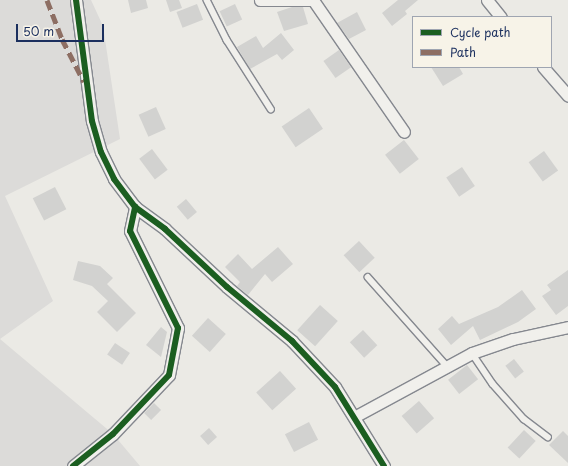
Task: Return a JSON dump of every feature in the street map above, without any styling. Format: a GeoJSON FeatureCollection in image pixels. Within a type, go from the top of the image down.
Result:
{"type":"FeatureCollection","features":[{"type":"Feature","properties":{"kind":"street"},"geometry":{"type":"LineString","coordinates":[[76,0],[92,120],[102,152],[114,179],[135,207],[165,229],[227,287],[292,341],[335,387],[384,466]]}},
{"type":"Feature","properties":{"kind":"street"},"geometry":{"type":"LineString","coordinates":[[260,0],[313,0],[404,132]]}},
{"type":"Feature","properties":{"kind":"street"},"geometry":{"type":"LineString","coordinates":[[487,0],[500,16]]}},
{"type":"Feature","properties":{"kind":"street"},"geometry":{"type":"LineString","coordinates":[[544,68],[568,96]]}},
{"type":"Feature","properties":{"kind":"street"},"geometry":{"type":"LineString","coordinates":[[73,466],[113,434],[169,375],[178,328],[130,231],[135,207]]}},
{"type":"Feature","properties":{"kind":"street"},"geometry":{"type":"LineString","coordinates":[[354,417],[446,365],[472,353],[513,339],[568,327]]}},
{"type":"Feature","properties":{"kind":"lane"},"geometry":{"type":"LineString","coordinates":[[207,0],[227,40],[271,109]]}},
{"type":"Feature","properties":{"kind":"lane"},"geometry":{"type":"LineString","coordinates":[[368,277],[446,365]]}},
{"type":"Feature","properties":{"kind":"lane"},"geometry":{"type":"LineString","coordinates":[[472,353],[492,384],[524,418],[548,437]]}},
{"type":"Feature","properties":{"kind":"shaded area"},"geometry":{"type":"Polygon","coordinates":[[[0,0],[91,0],[103,26],[120,139],[5,196],[53,301],[0,339],[0,0]]]}},
{"type":"Feature","properties":{"kind":"shaded area"},"geometry":{"type":"Polygon","coordinates":[[[0,339],[113,434],[140,466],[0,466],[0,339]]]}},
{"type":"Feature","properties":{"kind":"building"},"geometry":{"type":"Polygon","coordinates":[[[128,0],[146,0],[148,8],[131,13],[128,0]]]}},
{"type":"Feature","properties":{"kind":"building"},"geometry":{"type":"Polygon","coordinates":[[[166,0],[179,0],[182,8],[170,12],[166,0]]]}},
{"type":"Feature","properties":{"kind":"building"},"geometry":{"type":"Polygon","coordinates":[[[398,0],[418,0],[405,11],[407,14],[392,26],[382,13],[398,0]]]}},
{"type":"Feature","properties":{"kind":"building"},"geometry":{"type":"Polygon","coordinates":[[[197,4],[203,20],[183,28],[176,12],[197,4]]]}},
{"type":"Feature","properties":{"kind":"building"},"geometry":{"type":"Polygon","coordinates":[[[235,4],[242,19],[227,27],[220,11],[235,4]]]}},
{"type":"Feature","properties":{"kind":"building"},"geometry":{"type":"Polygon","coordinates":[[[292,7],[303,7],[308,24],[284,31],[277,12],[292,7]]]}},
{"type":"Feature","properties":{"kind":"building"},"geometry":{"type":"Polygon","coordinates":[[[357,12],[366,30],[349,39],[337,23],[357,12]]]}},
{"type":"Feature","properties":{"kind":"building"},"geometry":{"type":"Polygon","coordinates":[[[281,33],[294,50],[282,60],[277,54],[250,69],[237,47],[256,36],[263,48],[281,33]]]}},
{"type":"Feature","properties":{"kind":"building"},"geometry":{"type":"Polygon","coordinates":[[[339,50],[351,67],[335,78],[323,61],[339,50]]]}},
{"type":"Feature","properties":{"kind":"building"},"geometry":{"type":"Polygon","coordinates":[[[432,68],[460,68],[463,74],[443,86],[432,68]]]}},
{"type":"Feature","properties":{"kind":"building"},"geometry":{"type":"Polygon","coordinates":[[[156,107],[166,129],[148,137],[139,115],[156,107]]]}},
{"type":"Feature","properties":{"kind":"building"},"geometry":{"type":"Polygon","coordinates":[[[309,108],[323,129],[296,147],[282,126],[309,108]]]}},
{"type":"Feature","properties":{"kind":"building"},"geometry":{"type":"Polygon","coordinates":[[[404,140],[419,159],[400,174],[385,155],[404,140]]]}},
{"type":"Feature","properties":{"kind":"building"},"geometry":{"type":"Polygon","coordinates":[[[152,149],[168,170],[155,179],[139,159],[152,149]]]}},
{"type":"Feature","properties":{"kind":"building"},"geometry":{"type":"Polygon","coordinates":[[[544,151],[558,170],[543,182],[529,162],[544,151]]]}},
{"type":"Feature","properties":{"kind":"building"},"geometry":{"type":"Polygon","coordinates":[[[462,167],[475,186],[459,197],[446,178],[462,167]]]}},
{"type":"Feature","properties":{"kind":"building"},"geometry":{"type":"Polygon","coordinates":[[[55,187],[66,209],[44,221],[33,198],[55,187]]]}},
{"type":"Feature","properties":{"kind":"building"},"geometry":{"type":"Polygon","coordinates":[[[186,199],[197,212],[188,220],[177,207],[186,199]]]}},
{"type":"Feature","properties":{"kind":"building"},"geometry":{"type":"Polygon","coordinates":[[[359,241],[375,258],[359,272],[344,255],[359,241]]]}},
{"type":"Feature","properties":{"kind":"building"},"geometry":{"type":"Polygon","coordinates":[[[278,247],[293,264],[272,282],[265,274],[248,295],[237,286],[240,282],[225,267],[238,254],[252,269],[278,247]]]}},
{"type":"Feature","properties":{"kind":"building"},"geometry":{"type":"Polygon","coordinates":[[[78,261],[100,266],[113,278],[107,284],[136,313],[117,332],[97,312],[108,301],[92,286],[73,280],[78,261]]]}},
{"type":"Feature","properties":{"kind":"building"},"geometry":{"type":"Polygon","coordinates":[[[568,270],[568,306],[556,315],[542,296],[551,290],[547,285],[568,270]]]}},
{"type":"Feature","properties":{"kind":"building"},"geometry":{"type":"Polygon","coordinates":[[[522,290],[536,309],[518,322],[480,340],[473,326],[451,345],[438,329],[452,316],[459,324],[498,307],[522,290]]]}},
{"type":"Feature","properties":{"kind":"building"},"geometry":{"type":"Polygon","coordinates":[[[320,305],[338,321],[315,346],[297,330],[320,305]]]}},
{"type":"Feature","properties":{"kind":"building"},"geometry":{"type":"Polygon","coordinates":[[[208,318],[226,334],[210,352],[192,336],[208,318]]]}},
{"type":"Feature","properties":{"kind":"building"},"geometry":{"type":"Polygon","coordinates":[[[161,327],[167,332],[161,357],[146,345],[161,327]]]}},
{"type":"Feature","properties":{"kind":"building"},"geometry":{"type":"Polygon","coordinates":[[[363,330],[377,345],[364,358],[350,342],[363,330]]]}},
{"type":"Feature","properties":{"kind":"building"},"geometry":{"type":"Polygon","coordinates":[[[115,343],[130,353],[122,365],[107,355],[115,343]]]}},
{"type":"Feature","properties":{"kind":"building"},"geometry":{"type":"Polygon","coordinates":[[[514,359],[524,372],[515,378],[505,366],[514,359]]]}},
{"type":"Feature","properties":{"kind":"building"},"geometry":{"type":"Polygon","coordinates":[[[467,365],[478,379],[459,394],[448,380],[467,365]]]}},
{"type":"Feature","properties":{"kind":"building"},"geometry":{"type":"Polygon","coordinates":[[[280,371],[296,389],[272,410],[256,392],[280,371]]]}},
{"type":"Feature","properties":{"kind":"building"},"geometry":{"type":"Polygon","coordinates":[[[419,401],[434,418],[417,433],[402,416],[419,401]]]}},
{"type":"Feature","properties":{"kind":"building"},"geometry":{"type":"Polygon","coordinates":[[[154,403],[161,410],[151,420],[144,413],[154,403]]]}},
{"type":"Feature","properties":{"kind":"building"},"geometry":{"type":"Polygon","coordinates":[[[309,422],[318,440],[294,452],[285,434],[309,422]]]}},
{"type":"Feature","properties":{"kind":"building"},"geometry":{"type":"Polygon","coordinates":[[[209,428],[217,437],[208,445],[200,436],[209,428]]]}},
{"type":"Feature","properties":{"kind":"building"},"geometry":{"type":"Polygon","coordinates":[[[524,430],[536,441],[519,458],[508,448],[524,430]]]}},
{"type":"Feature","properties":{"kind":"building"},"geometry":{"type":"Polygon","coordinates":[[[563,431],[568,436],[568,463],[549,445],[563,431]]]}},
{"type":"Feature","properties":{"kind":"marked path"},"geometry":{"type":"LineString","coordinates":[[47,0],[62,39],[84,82]]}},
{"type":"Feature","properties":{"kind":"cycle path"},"geometry":{"type":"LineString","coordinates":[[76,0],[92,121],[101,152],[114,179],[135,207],[165,229],[227,287],[292,341],[335,387],[384,466]]}},
{"type":"Feature","properties":{"kind":"cycle path"},"geometry":{"type":"LineString","coordinates":[[73,466],[113,434],[169,375],[178,328],[130,231],[135,207]]}}]}
